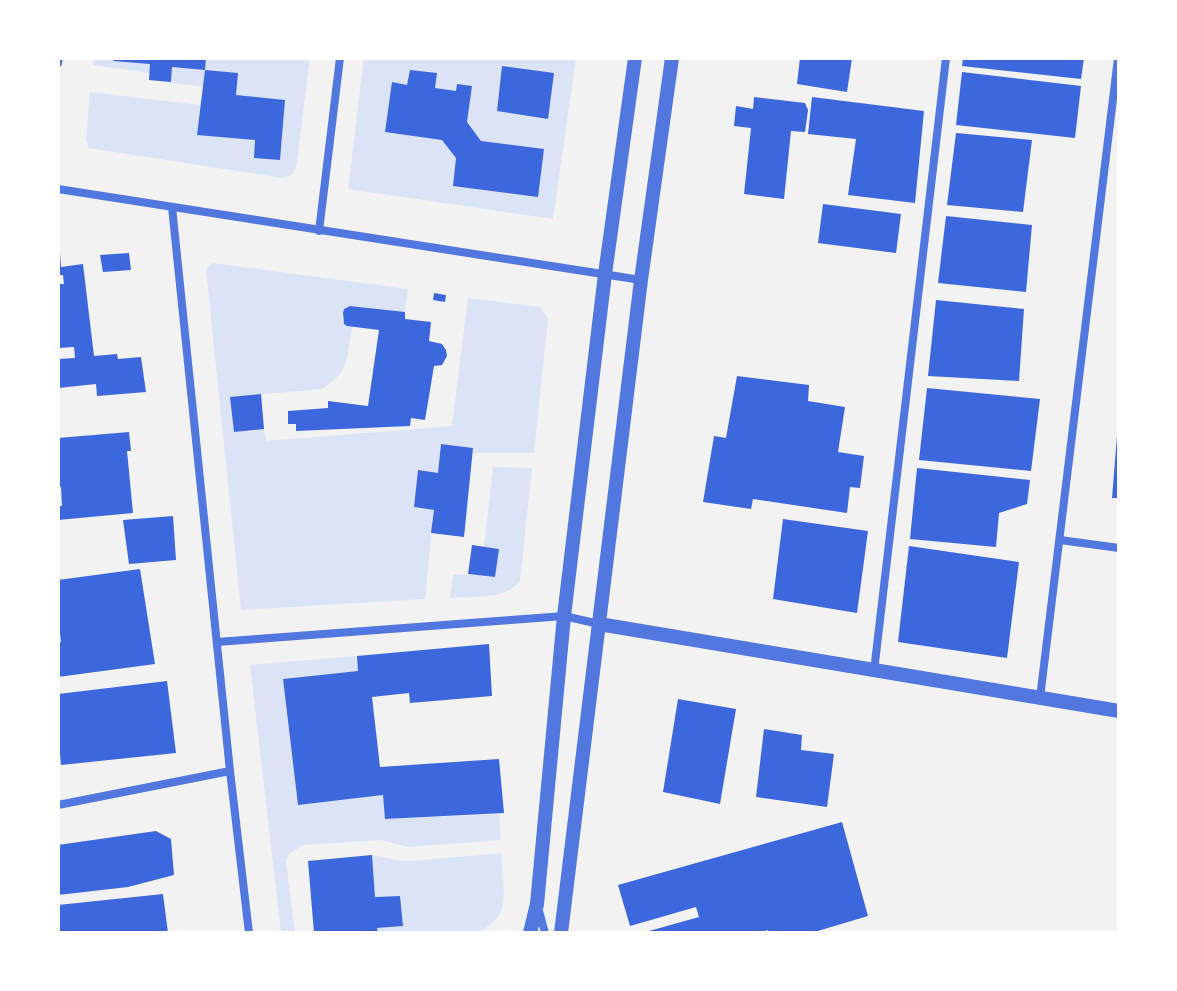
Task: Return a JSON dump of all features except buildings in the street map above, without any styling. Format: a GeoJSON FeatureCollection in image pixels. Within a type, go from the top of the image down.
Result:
{"type":"FeatureCollection","features":[{"type":"Feature","properties":{"kind":"street"},"geometry":{"type":"LineString","coordinates":[[319,231],[340,58]]}},
{"type":"Feature","properties":{"kind":"street"},"geometry":{"type":"LineString","coordinates":[[530,933],[537,904],[564,616],[605,274],[635,58]]}},
{"type":"Feature","properties":{"kind":"street"},"geometry":{"type":"LineString","coordinates":[[561,933],[641,280],[672,58]]}},
{"type":"Feature","properties":{"kind":"street"},"geometry":{"type":"LineString","coordinates":[[874,671],[946,58]]}},
{"type":"Feature","properties":{"kind":"street"},"geometry":{"type":"LineString","coordinates":[[1040,698],[1118,58]]}},
{"type":"Feature","properties":{"kind":"street"},"geometry":{"type":"LineString","coordinates":[[58,189],[641,280]]}},
{"type":"Feature","properties":{"kind":"street"},"geometry":{"type":"LineString","coordinates":[[172,207],[249,933]]}},
{"type":"Feature","properties":{"kind":"street"},"geometry":{"type":"LineString","coordinates":[[1060,540],[1119,548]]}},
{"type":"Feature","properties":{"kind":"street"},"geometry":{"type":"LineString","coordinates":[[217,642],[564,616],[1119,711]]}},
{"type":"Feature","properties":{"kind":"street"},"geometry":{"type":"LineString","coordinates":[[58,805],[230,771]]}},
{"type":"Feature","properties":{"kind":"street"},"geometry":{"type":"LineString","coordinates":[[537,904],[545,933]]}},
{"type":"Feature","properties":{"kind":"shaded area"},"geometry":{"type":"Polygon","coordinates":[[[93,58],[310,58],[296,169],[282,178],[89,148],[86,140],[90,92],[200,105],[203,87],[149,80],[149,73],[93,65],[93,58]]]}},
{"type":"Feature","properties":{"kind":"shaded area"},"geometry":{"type":"Polygon","coordinates":[[[364,58],[576,58],[553,219],[348,189],[364,58]]]}},
{"type":"Feature","properties":{"kind":"shaded area"},"geometry":{"type":"Polygon","coordinates":[[[213,263],[408,289],[405,312],[354,306],[344,309],[344,323],[352,327],[348,355],[338,376],[322,389],[230,397],[234,432],[264,429],[266,441],[452,426],[468,298],[540,307],[548,318],[534,453],[472,453],[473,448],[441,444],[438,473],[418,471],[414,507],[434,510],[425,599],[241,610],[206,269],[213,263]]]}},
{"type":"Feature","properties":{"kind":"shaded area"},"geometry":{"type":"Polygon","coordinates":[[[493,467],[532,468],[520,581],[497,595],[450,598],[453,574],[495,577],[498,549],[484,547],[493,467]]]}},
{"type":"Feature","properties":{"kind":"shaded area"},"geometry":{"type":"Polygon","coordinates":[[[357,656],[358,671],[283,679],[298,805],[383,795],[386,819],[499,814],[501,840],[408,847],[381,840],[303,845],[289,854],[286,860],[295,933],[281,933],[250,665],[357,656]]]}},
{"type":"Feature","properties":{"kind":"shaded area"},"geometry":{"type":"Polygon","coordinates":[[[501,853],[503,904],[498,917],[485,928],[477,933],[378,933],[377,928],[403,926],[400,896],[375,897],[372,855],[412,861],[501,853]]]}}]}
